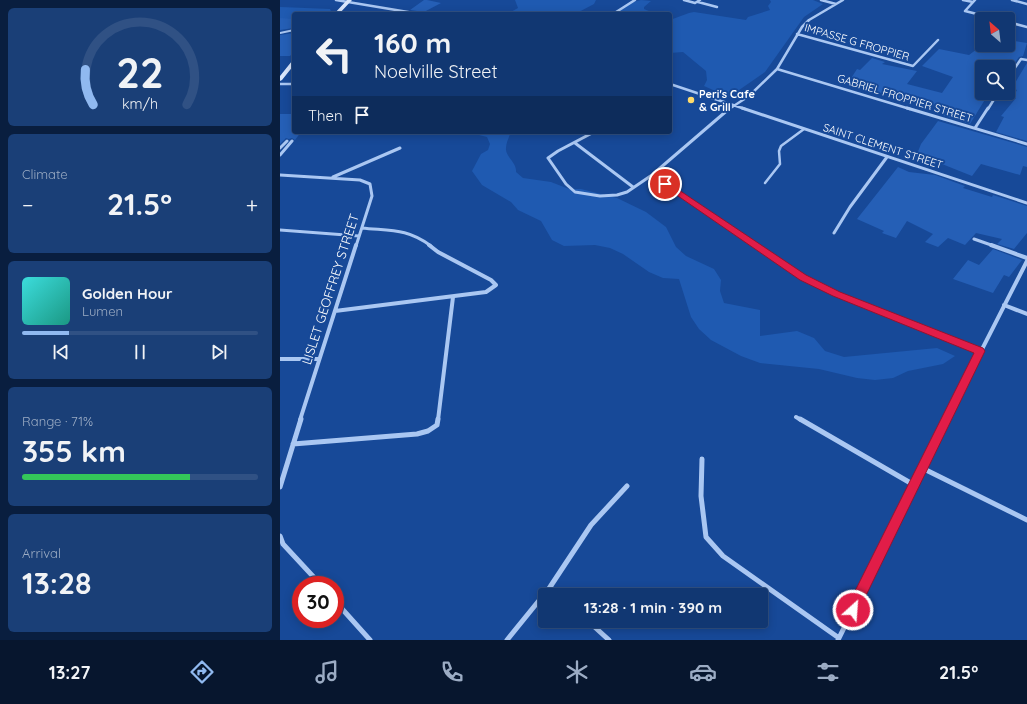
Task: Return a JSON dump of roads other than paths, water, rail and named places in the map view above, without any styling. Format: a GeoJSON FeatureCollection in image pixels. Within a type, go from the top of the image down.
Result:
{"type":"FeatureCollection","features":[{"type":"Feature","properties":{"kind":"street"},"geometry":{"type":"LineString","coordinates":[[336,0],[409,12]]}},
{"type":"Feature","properties":{"kind":"street"},"geometry":{"type":"LineString","coordinates":[[616,12],[635,0]]}},
{"type":"Feature","properties":{"kind":"street"},"geometry":{"type":"LineString","coordinates":[[684,0],[695,3],[700,1],[717,7]]}},
{"type":"Feature","properties":{"kind":"street"},"geometry":{"type":"LineString","coordinates":[[821,0],[836,4]]}},
{"type":"Feature","properties":{"kind":"street"},"geometry":{"type":"LineString","coordinates":[[591,134],[553,153],[548,158],[566,184],[578,193],[600,196],[617,195],[627,192],[652,175],[733,105],[749,96],[777,69],[797,34],[809,20],[843,0]]}},
{"type":"Feature","properties":{"kind":"street"},"geometry":{"type":"LineString","coordinates":[[963,0],[974,1]]}},
{"type":"Feature","properties":{"kind":"street"},"geometry":{"type":"LineString","coordinates":[[1012,0],[1027,4]]}},
{"type":"Feature","properties":{"kind":"street"},"geometry":{"type":"LineString","coordinates":[[338,12],[349,1]]}},
{"type":"Feature","properties":{"kind":"street"},"geometry":{"type":"LineString","coordinates":[[974,1],[965,11],[975,13]]}},
{"type":"Feature","properties":{"kind":"street"},"geometry":{"type":"LineString","coordinates":[[1015,24],[1027,27]]}},
{"type":"Feature","properties":{"kind":"street","name":"IMPASSE G FROPPIER"},"geometry":{"type":"LineString","coordinates":[[797,34],[913,66],[938,40]]}},
{"type":"Feature","properties":{"kind":"street"},"geometry":{"type":"LineString","coordinates":[[1015,68],[1021,59],[1027,60]]}},
{"type":"Feature","properties":{"kind":"street"},"geometry":{"type":"LineString","coordinates":[[280,79],[292,64]]}},
{"type":"Feature","properties":{"kind":"street","name":"GABRIEL FROPPIER STREET"},"geometry":{"type":"LineString","coordinates":[[777,69],[1027,144]]}},
{"type":"Feature","properties":{"kind":"street"},"geometry":{"type":"LineString","coordinates":[[280,84],[292,84]]}},
{"type":"Feature","properties":{"kind":"street","name":"SAINT CLEMENT STREET"},"geometry":{"type":"LineString","coordinates":[[672,85],[1027,203]]}},
{"type":"Feature","properties":{"kind":"street"},"geometry":{"type":"LineString","coordinates":[[975,128],[993,100]]}},
{"type":"Feature","properties":{"kind":"street"},"geometry":{"type":"LineString","coordinates":[[280,148],[287,141]]}},
{"type":"Feature","properties":{"kind":"street"},"geometry":{"type":"LineString","coordinates":[[280,155],[292,141]]}},
{"type":"Feature","properties":{"kind":"street"},"geometry":{"type":"LineString","coordinates":[[575,143],[633,187]]}},
{"type":"Feature","properties":{"kind":"street"},"geometry":{"type":"LineString","coordinates":[[331,178],[400,148]]}},
{"type":"Feature","properties":{"kind":"street"},"geometry":{"type":"LineString","coordinates":[[834,233],[850,207],[887,157]]}},
{"type":"Feature","properties":{"kind":"street","name":"LISLET GEOFFREY STREET"},"geometry":{"type":"LineString","coordinates":[[280,175],[360,180],[370,184],[372,189],[372,196],[319,359],[280,487]]}},
{"type":"Feature","properties":{"kind":"street"},"geometry":{"type":"LineString","coordinates":[[652,175],[803,277],[836,294],[980,351]]}},
{"type":"Feature","properties":{"kind":"street"},"geometry":{"type":"LineString","coordinates":[[335,311],[486,292],[496,285],[491,280],[438,252],[418,237],[406,232],[362,228]]}},
{"type":"Feature","properties":{"kind":"street"},"geometry":{"type":"LineString","coordinates":[[280,230],[359,236]]}},
{"type":"Feature","properties":{"kind":"street"},"geometry":{"type":"LineString","coordinates":[[974,239],[1027,258]]}},
{"type":"Feature","properties":{"kind":"street"},"geometry":{"type":"LineString","coordinates":[[702,459],[700,496],[706,537],[723,556],[839,639],[980,351],[1027,262]]}},
{"type":"Feature","properties":{"kind":"street"},"geometry":{"type":"LineString","coordinates":[[293,444],[417,434],[428,431],[437,425],[453,297]]}},
{"type":"Feature","properties":{"kind":"street"},"geometry":{"type":"LineString","coordinates":[[1004,305],[1027,314]]}},
{"type":"Feature","properties":{"kind":"street"},"geometry":{"type":"LineString","coordinates":[[280,359],[319,359]]}},
{"type":"Feature","properties":{"kind":"street"},"geometry":{"type":"LineString","coordinates":[[796,417],[914,485]]}},
{"type":"Feature","properties":{"kind":"street"},"geometry":{"type":"LineString","coordinates":[[922,468],[1027,520]]}},
{"type":"Feature","properties":{"kind":"street"},"geometry":{"type":"LineString","coordinates":[[507,640],[550,587],[591,525],[627,486]]}},
{"type":"Feature","properties":{"kind":"street"},"geometry":{"type":"LineString","coordinates":[[280,536],[284,544],[313,576]]}},
{"type":"Feature","properties":{"kind":"street"},"geometry":{"type":"LineString","coordinates":[[344,611],[370,640]]}},
{"type":"Feature","properties":{"kind":"street"},"geometry":{"type":"LineString","coordinates":[[595,628],[608,640]]}},
{"type":"Feature","properties":{"kind":"lane"},"geometry":{"type":"LineString","coordinates":[[280,32],[292,30]]}},
{"type":"Feature","properties":{"kind":"lane"},"geometry":{"type":"LineString","coordinates":[[765,182],[780,164],[778,151],[781,146],[804,129]]}},
{"type":"Feature","properties":{"kind":"place","name":"Peri's Cafe & Grill"},"geometry":{"type":"Point","coordinates":[691,100]}}]}
